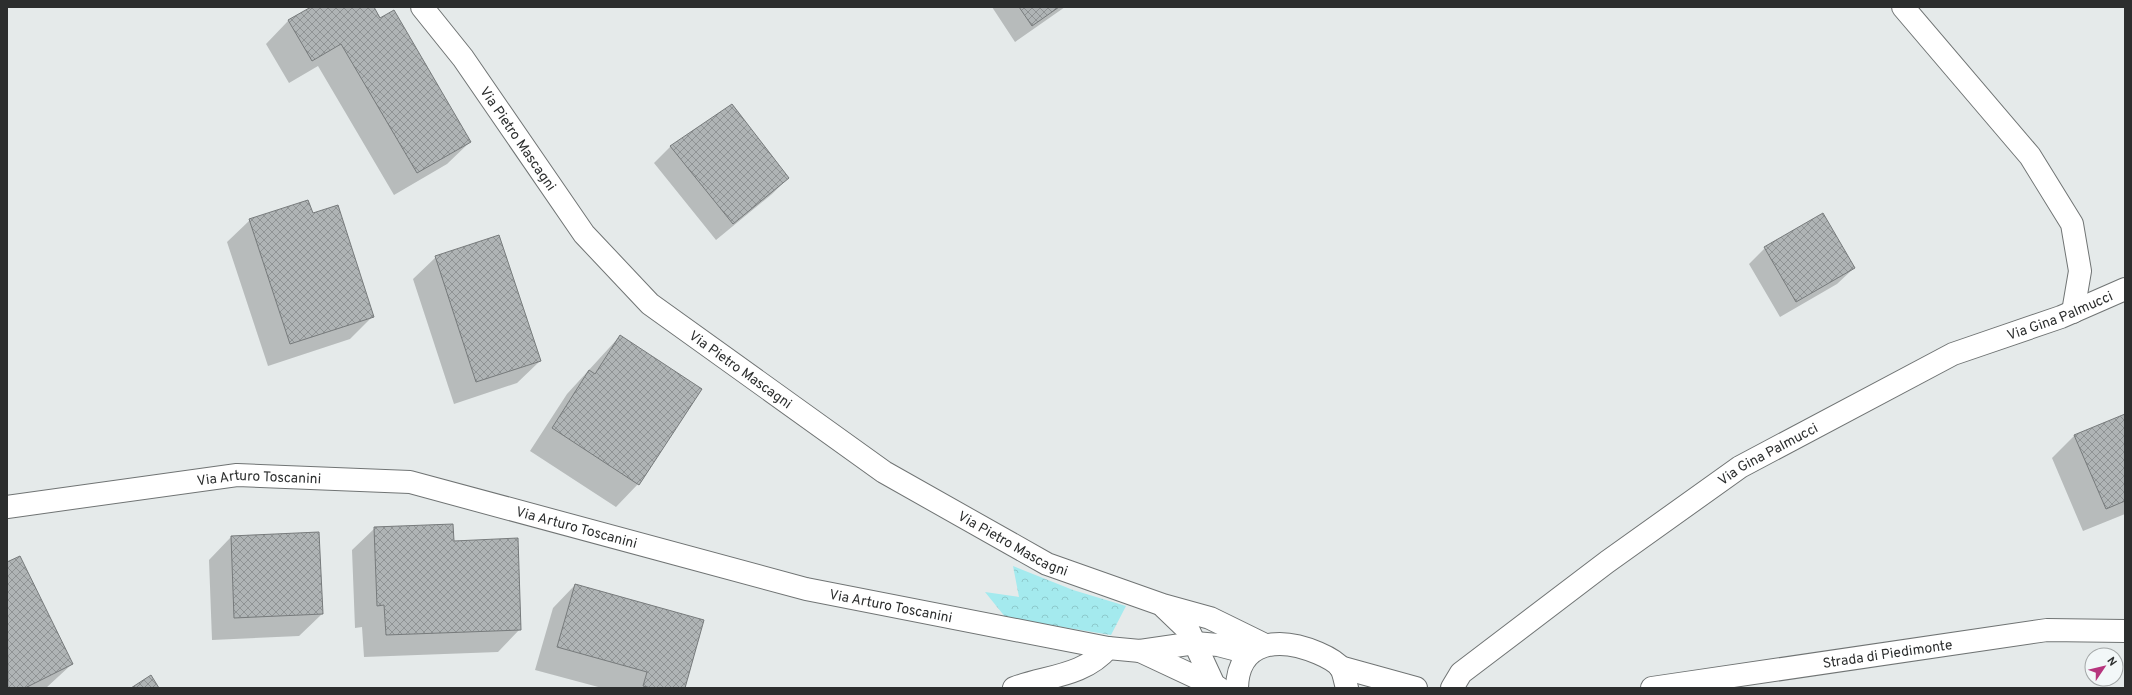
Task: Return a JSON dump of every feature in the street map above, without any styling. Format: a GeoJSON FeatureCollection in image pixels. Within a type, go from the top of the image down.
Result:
{"type":"FeatureCollection","features":[{"type":"Feature","properties":{"kind":"street","name":"Via Pietro Mascagni"},"geometry":{"type":"LineString","coordinates":[[422,7],[463,58],[584,234],[650,304],[884,472],[1047,564],[1163,605],[1210,618],[1256,649]]}},
{"type":"Feature","properties":{"kind":"street"},"geometry":{"type":"LineString","coordinates":[[1903,7],[2030,156],[2072,224],[2080,271],[2073,312]]}},
{"type":"Feature","properties":{"kind":"street","name":"Via Gina Palmucci"},"geometry":{"type":"LineString","coordinates":[[1452,688],[1461,673],[1607,562],[1740,466],[1953,354],[2073,312],[2125,289]]}},
{"type":"Feature","properties":{"kind":"street","name":"Via Arturo Toscanini"},"geometry":{"type":"LineString","coordinates":[[7,507],[237,475],[410,482],[806,590],[1108,648],[1140,651],[1195,644],[1256,649]]}},
{"type":"Feature","properties":{"kind":"street","name":"Via Pietro Mascagni"},"geometry":{"type":"LineString","coordinates":[[1163,605],[1189,630],[1217,687]]}},
{"type":"Feature","properties":{"kind":"street","name":"Strada di Piedimonte"},"geometry":{"type":"LineString","coordinates":[[1652,688],[2047,630],[2125,631]]}},
{"type":"Feature","properties":{"kind":"street"},"geometry":{"type":"LineString","coordinates":[[1237,688],[1238,674],[1256,649],[1285,643],[1311,650],[1327,657],[1340,667],[1416,688]]}},
{"type":"Feature","properties":{"kind":"street"},"geometry":{"type":"LineString","coordinates":[[1014,688],[1086,667],[1099,659],[1108,648]]}},
{"type":"Feature","properties":{"kind":"street","name":"Via Arturo Toscanini"},"geometry":{"type":"LineString","coordinates":[[1140,651],[1217,687]]}},
{"type":"Feature","properties":{"kind":"street"},"geometry":{"type":"LineString","coordinates":[[1340,667],[1347,688]]}},
{"type":"Feature","properties":{"kind":"green space"},"geometry":{"type":"Polygon","coordinates":[[[1013,566],[1073,590],[1126,606],[1111,635],[1006,618],[985,592],[1019,597],[1013,566]]]}},
{"type":"Feature","properties":{"kind":"building"},"geometry":{"type":"Polygon","coordinates":[[[311,7],[374,7],[380,18],[394,10],[471,142],[417,173],[341,44],[312,61],[288,20],[311,7]]]}},
{"type":"Feature","properties":{"kind":"building"},"geometry":{"type":"Polygon","coordinates":[[[1019,7],[1059,7],[1032,26],[1019,7]]]}},
{"type":"Feature","properties":{"kind":"building"},"geometry":{"type":"Polygon","coordinates":[[[732,104],[789,178],[733,224],[670,146],[732,104]]]}},
{"type":"Feature","properties":{"kind":"building"},"geometry":{"type":"Polygon","coordinates":[[[308,200],[313,213],[338,205],[374,317],[290,344],[249,219],[308,200]]]}},
{"type":"Feature","properties":{"kind":"building"},"geometry":{"type":"Polygon","coordinates":[[[1823,213],[1855,268],[1796,302],[1764,247],[1823,213]]]}},
{"type":"Feature","properties":{"kind":"building"},"geometry":{"type":"Polygon","coordinates":[[[499,235],[541,361],[476,382],[435,256],[499,235]]]}},
{"type":"Feature","properties":{"kind":"building"},"geometry":{"type":"Polygon","coordinates":[[[620,335],[702,389],[639,485],[552,428],[589,370],[595,374],[620,335]]]}},
{"type":"Feature","properties":{"kind":"building"},"geometry":{"type":"Polygon","coordinates":[[[2125,414],[2125,501],[2106,509],[2074,435],[2125,414]]]}},
{"type":"Feature","properties":{"kind":"building"},"geometry":{"type":"Polygon","coordinates":[[[453,524],[454,541],[518,538],[521,630],[386,635],[384,605],[377,606],[374,527],[453,524]]]}},
{"type":"Feature","properties":{"kind":"building"},"geometry":{"type":"Polygon","coordinates":[[[319,532],[323,614],[234,618],[231,536],[319,532]]]}},
{"type":"Feature","properties":{"kind":"building"},"geometry":{"type":"Polygon","coordinates":[[[20,556],[73,664],[25,688],[8,688],[7,562],[20,556]]]}},
{"type":"Feature","properties":{"kind":"building"},"geometry":{"type":"Polygon","coordinates":[[[575,584],[704,620],[685,688],[651,688],[643,686],[647,672],[557,647],[575,584]]]}},
{"type":"Feature","properties":{"kind":"building"},"geometry":{"type":"Polygon","coordinates":[[[151,675],[159,688],[131,688],[151,675]]]}}]}
